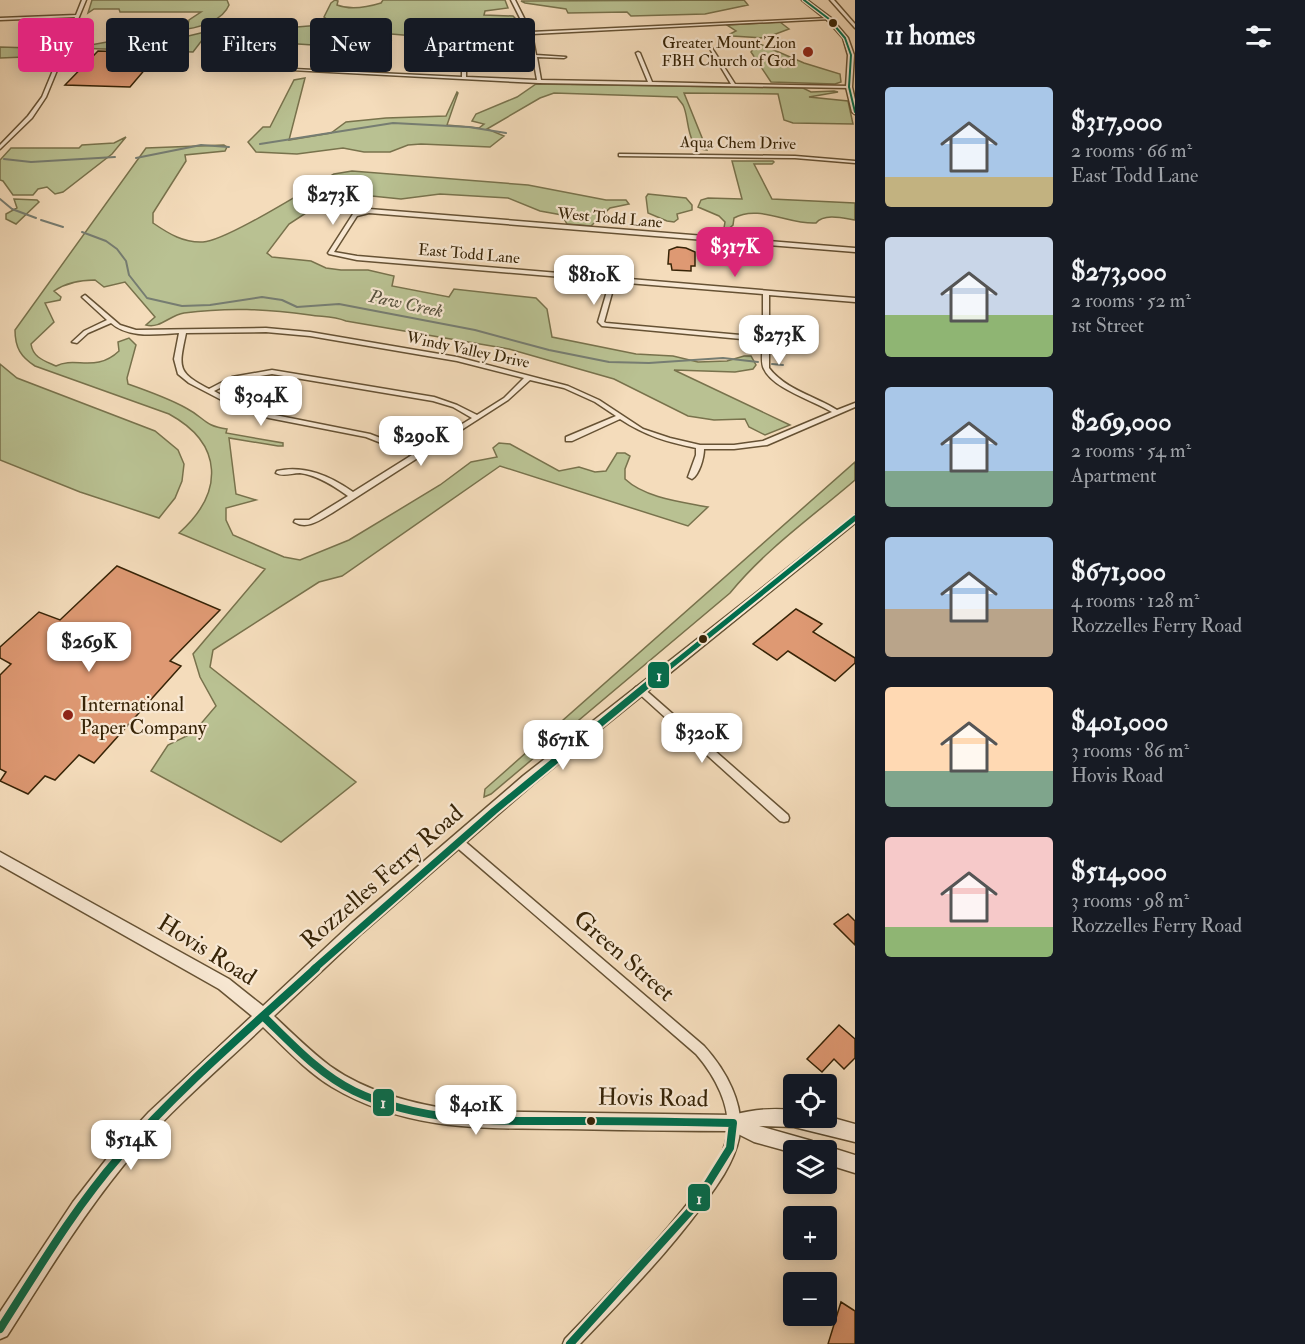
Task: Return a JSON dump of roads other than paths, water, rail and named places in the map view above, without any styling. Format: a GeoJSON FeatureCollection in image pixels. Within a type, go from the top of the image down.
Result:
{"type":"FeatureCollection","features":[{"type":"Feature","properties":{"kind":"street"},"geometry":{"type":"LineString","coordinates":[[0,148],[30,117],[45,97],[84,0]]}},
{"type":"Feature","properties":{"kind":"street"},"geometry":{"type":"LineString","coordinates":[[513,0],[522,18]]}},
{"type":"Feature","properties":{"kind":"street"},"geometry":{"type":"LineString","coordinates":[[804,0],[829,19],[843,34],[851,60],[849,87],[855,112]]}},
{"type":"Feature","properties":{"kind":"street"},"geometry":{"type":"LineString","coordinates":[[832,0],[855,27]]}},
{"type":"Feature","properties":{"kind":"street"},"geometry":{"type":"LineString","coordinates":[[0,19],[77,16]]}},
{"type":"Feature","properties":{"kind":"street"},"geometry":{"type":"LineString","coordinates":[[535,33],[829,19]]}},
{"type":"Feature","properties":{"kind":"street"},"geometry":{"type":"LineString","coordinates":[[712,49],[734,85]]}},
{"type":"Feature","properties":{"kind":"street"},"geometry":{"type":"LineString","coordinates":[[638,53],[651,84]]}},
{"type":"Feature","properties":{"kind":"street"},"geometry":{"type":"LineString","coordinates":[[539,82],[535,56],[564,57]]}},
{"type":"Feature","properties":{"kind":"street"},"geometry":{"type":"LineString","coordinates":[[298,70],[539,82],[849,87]]}},
{"type":"Feature","properties":{"kind":"street"},"geometry":{"type":"LineString","coordinates":[[464,72],[464,79]]}},
{"type":"Feature","properties":{"kind":"street","name":"Aqua Chem Drive"},"geometry":{"type":"LineString","coordinates":[[621,155],[795,158],[855,162]]}},
{"type":"Feature","properties":{"kind":"street","name":"West Todd Lane"},"geometry":{"type":"LineString","coordinates":[[332,254],[355,215],[362,212],[855,250]]}},
{"type":"Feature","properties":{"kind":"street","name":"East Todd Lane"},"geometry":{"type":"LineString","coordinates":[[332,254],[855,300]]}},
{"type":"Feature","properties":{"kind":"street"},"geometry":{"type":"LineString","coordinates":[[613,280],[602,322],[604,325],[766,339]]}},
{"type":"Feature","properties":{"kind":"street"},"geometry":{"type":"LineString","coordinates":[[766,293],[765,364],[771,375],[836,411]]}},
{"type":"Feature","properties":{"kind":"street","name":"Windy Valley Drive"},"geometry":{"type":"LineString","coordinates":[[85,297],[118,326],[135,332],[239,329],[310,334],[431,354],[529,377],[581,392],[655,436],[700,447],[734,447],[764,443],[855,405]]}},
{"type":"Feature","properties":{"kind":"street"},"geometry":{"type":"LineString","coordinates":[[75,342],[86,332],[112,320]]}},
{"type":"Feature","properties":{"kind":"street"},"geometry":{"type":"LineString","coordinates":[[183,331],[177,365],[181,374],[190,382],[249,411],[368,435],[417,455]]}},
{"type":"Feature","properties":{"kind":"street"},"geometry":{"type":"LineString","coordinates":[[209,391],[245,375],[286,373],[434,399],[455,406],[476,417]]}},
{"type":"Feature","properties":{"kind":"street"},"geometry":{"type":"LineString","coordinates":[[298,522],[310,522],[353,496],[506,399],[529,377]]}},
{"type":"Feature","properties":{"kind":"street"},"geometry":{"type":"LineString","coordinates":[[569,440],[620,417]]}},
{"type":"Feature","properties":{"kind":"street"},"geometry":{"type":"LineString","coordinates":[[692,477],[700,455],[700,447]]}},
{"type":"Feature","properties":{"kind":"street"},"geometry":{"type":"LineString","coordinates":[[280,473],[291,469],[316,475],[336,483],[353,496]]}},
{"type":"Feature","properties":{"kind":"street","name":"Rozzelles Ferry Road"},"geometry":{"type":"LineString","coordinates":[[0,1329],[58,1238],[118,1158],[155,1118],[357,928],[528,780],[855,518]]}},
{"type":"Feature","properties":{"kind":"street"},"geometry":{"type":"LineString","coordinates":[[639,689],[784,818]]}},
{"type":"Feature","properties":{"kind":"street","name":"Green Street"},"geometry":{"type":"LineString","coordinates":[[458,842],[710,1060],[727,1092],[733,1123]]}},
{"type":"Feature","properties":{"kind":"street","name":"Hovis Road"},"geometry":{"type":"LineString","coordinates":[[0,858],[224,984],[321,1069],[342,1084],[427,1115],[460,1119],[733,1123],[749,1117],[780,1117],[808,1121],[855,1133]]}},
{"type":"Feature","properties":{"kind":"street"},"geometry":{"type":"LineString","coordinates":[[570,1344],[692,1209],[730,1148],[733,1123]]}},
{"type":"Feature","properties":{"kind":"street","name":"Hovis Road"},"geometry":{"type":"LineString","coordinates":[[733,1123],[754,1133],[783,1142]]}},
{"type":"Feature","properties":{"kind":"street"},"geometry":{"type":"LineString","coordinates":[[837,1158],[855,1164]]}},
{"type":"Feature","properties":{"kind":"waterway"},"geometry":{"type":"LineString","coordinates":[[260,144],[393,123],[469,127],[506,133]]}},
{"type":"Feature","properties":{"kind":"waterway"},"geometry":{"type":"LineString","coordinates":[[136,158],[201,145],[229,147]]}},
{"type":"Feature","properties":{"kind":"waterway"},"geometry":{"type":"LineString","coordinates":[[4,159],[31,162],[115,157]]}},
{"type":"Feature","properties":{"kind":"waterway","name":"Paw Creek"},"geometry":{"type":"LineString","coordinates":[[0,199],[12,209],[36,218]]}},
{"type":"Feature","properties":{"kind":"waterway","name":"Paw Creek"},"geometry":{"type":"LineString","coordinates":[[41,220],[63,227]]}},
{"type":"Feature","properties":{"kind":"waterway","name":"Paw Creek"},"geometry":{"type":"LineString","coordinates":[[82,232],[106,241],[117,249],[126,261],[129,275],[147,298],[182,306],[210,305],[262,297],[282,300],[297,307],[339,304],[475,330],[549,350],[609,362],[649,363],[723,358],[758,362]]}},
{"type":"Feature","properties":{"kind":"waterway","name":"Paw Creek"},"geometry":{"type":"LineString","coordinates":[[772,364],[783,365]]}},
{"type":"Feature","properties":{"kind":"place","name":"Greater Mount Zion FBH Church of God"},"geometry":{"type":"Point","coordinates":[808,52]}},
{"type":"Feature","properties":{"kind":"place","name":"International Paper Company"},"geometry":{"type":"Point","coordinates":[68,715]}}]}
